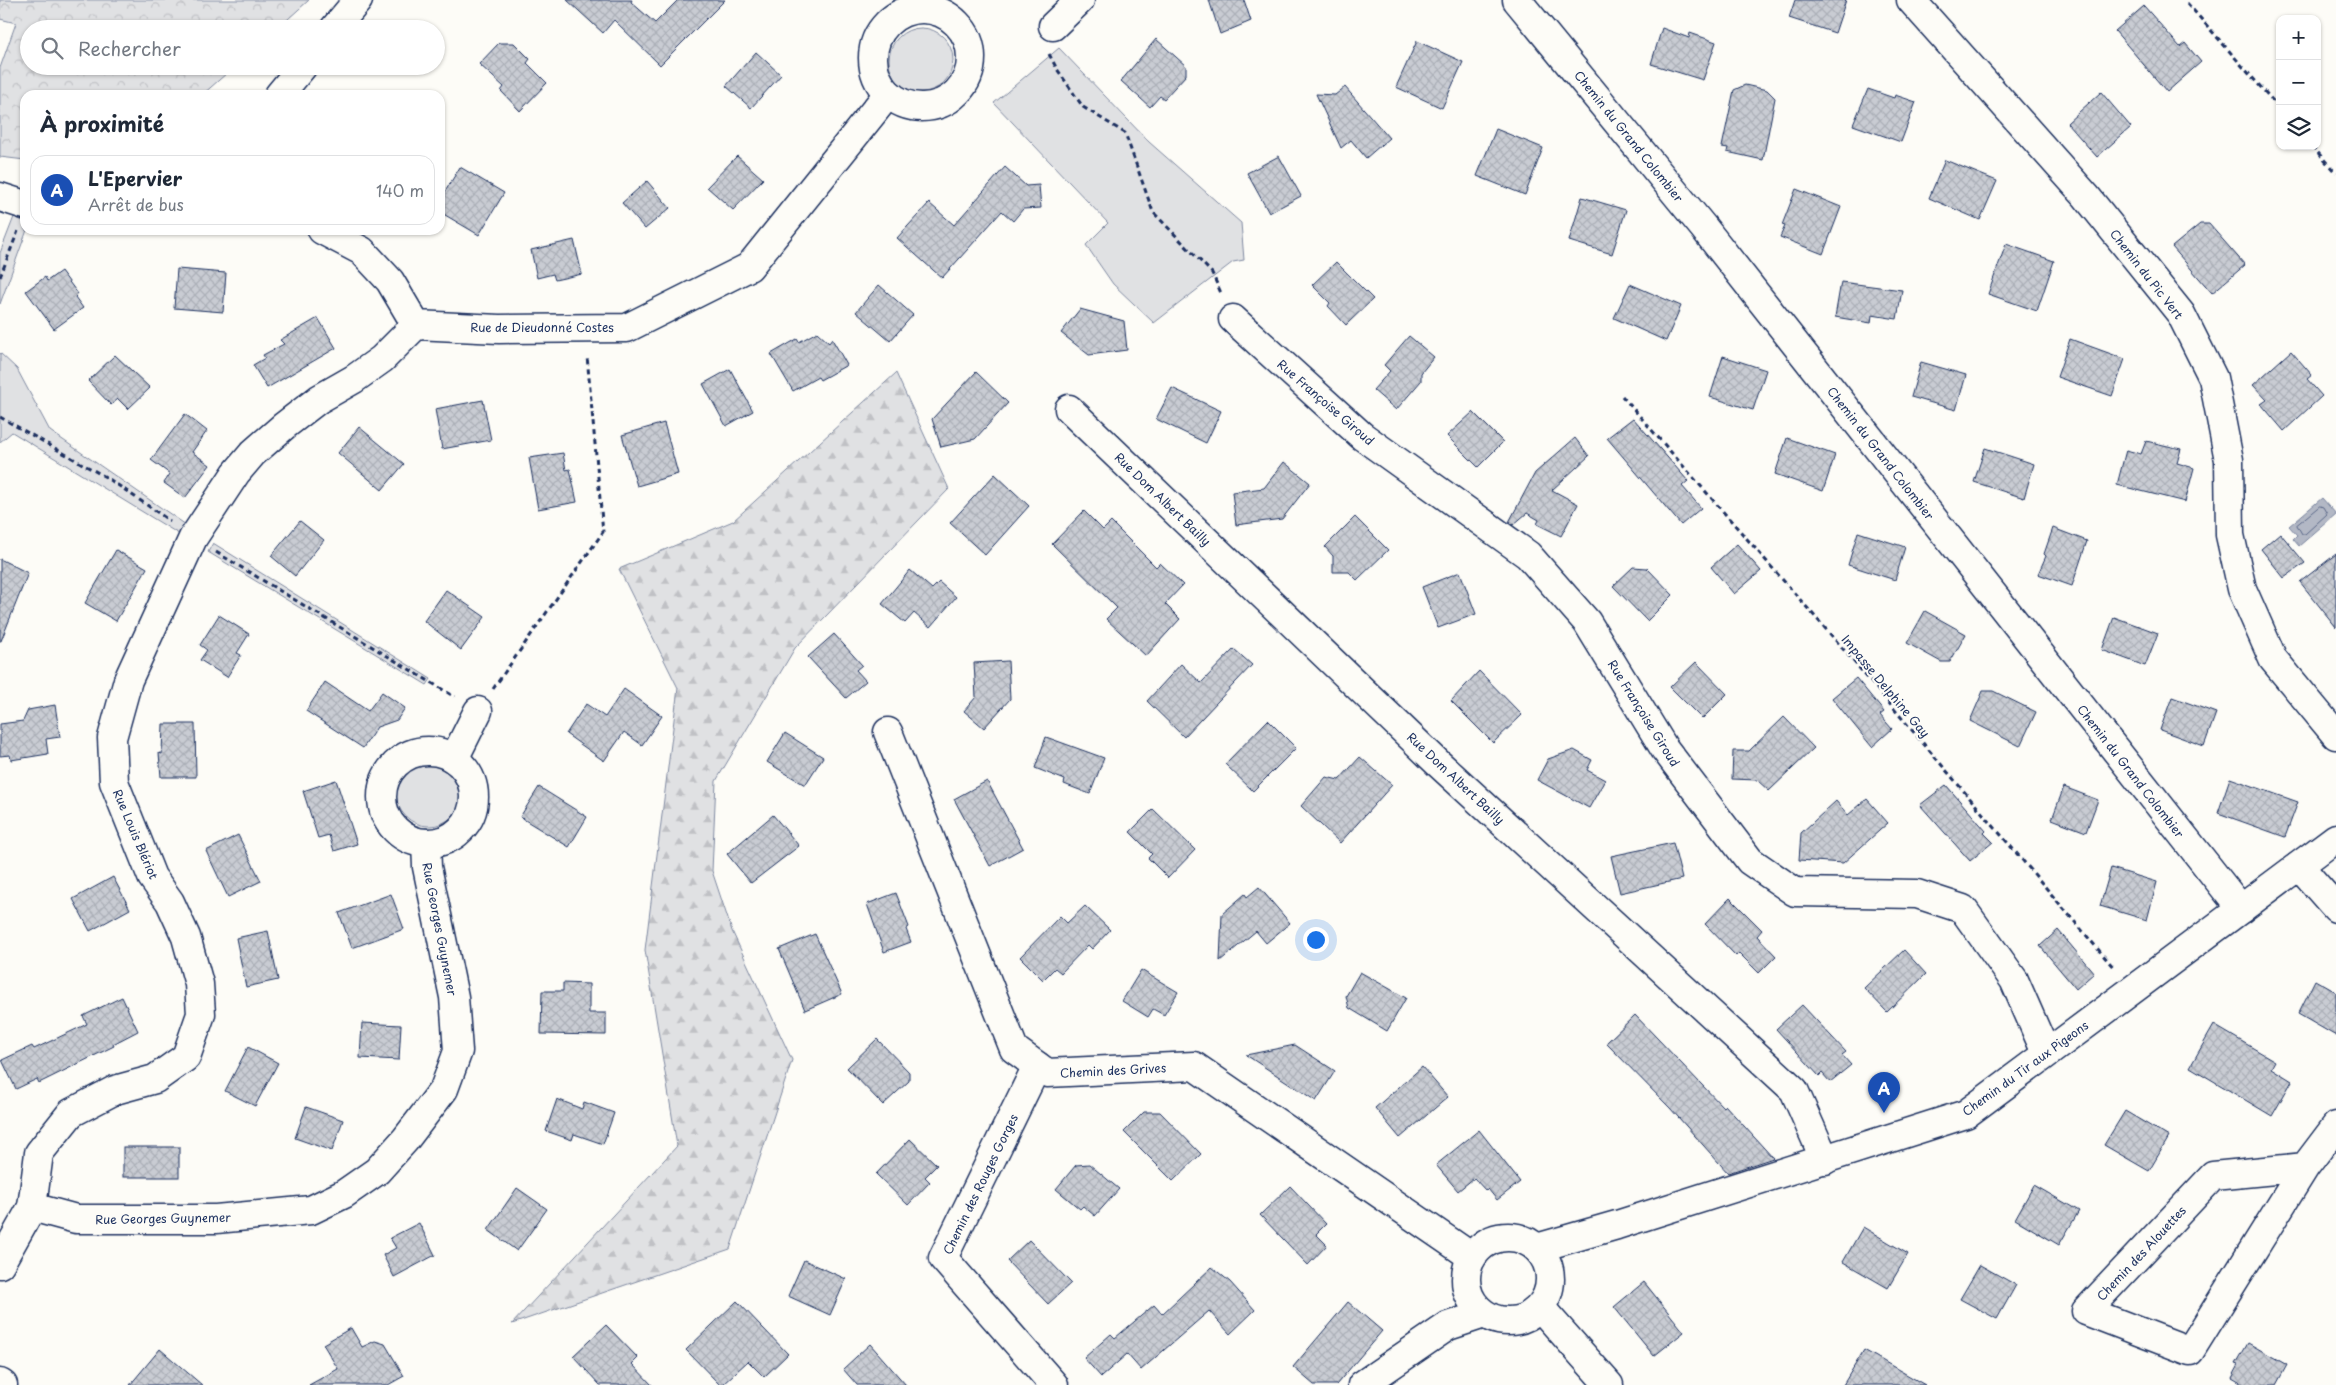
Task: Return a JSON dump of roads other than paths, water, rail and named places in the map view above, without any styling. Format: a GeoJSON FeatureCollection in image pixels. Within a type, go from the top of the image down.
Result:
{"type":"FeatureCollection","features":[{"type":"Feature","properties":{"kind":"street"},"geometry":{"type":"LineString","coordinates":[[341,20],[358,0]]}},
{"type":"Feature","properties":{"kind":"street"},"geometry":{"type":"LineString","coordinates":[[1053,26],[1080,0]]}},
{"type":"Feature","properties":{"kind":"street","name":"Chemin du Grand Colombier"},"geometry":{"type":"LineString","coordinates":[[1517,0],[1715,243],[2241,909]]}},
{"type":"Feature","properties":{"kind":"street","name":"Chemin du Pic Vert"},"geometry":{"type":"LineString","coordinates":[[1911,0],[2086,196],[2181,314],[2213,378],[2229,460],[2230,535],[2242,589],[2273,659],[2336,734]]}},
{"type":"Feature","properties":{"kind":"street"},"geometry":{"type":"LineString","coordinates":[[283,90],[296,75]]}},
{"type":"Feature","properties":{"kind":"street","name":"Rue de Dieudonné Costes"},"geometry":{"type":"LineString","coordinates":[[416,325],[499,329],[627,328],[750,267],[888,94]]}},
{"type":"Feature","properties":{"kind":"street"},"geometry":{"type":"LineString","coordinates":[[0,197],[20,212]]}},
{"type":"Feature","properties":{"kind":"street"},"geometry":{"type":"LineString","coordinates":[[332,235],[362,251],[390,281],[416,325]]}},
{"type":"Feature","properties":{"kind":"street","name":"Rue Françoise Giroud"},"geometry":{"type":"LineString","coordinates":[[1233,319],[1362,436],[1528,555],[1587,622],[1664,748],[1750,861],[1795,892],[1917,894],[1963,909],[2014,980],[2046,1054]]}},
{"type":"Feature","properties":{"kind":"street","name":"Rue Louis Blériot"},"geometry":{"type":"LineString","coordinates":[[0,1264],[32,1207],[39,1153],[70,1113],[115,1090],[155,1079],[186,1057],[200,1014],[199,984],[186,938],[170,902],[152,877],[114,782],[112,738],[128,680],[193,538],[236,473],[254,453],[319,399],[354,379],[382,359],[416,325]]}},
{"type":"Feature","properties":{"kind":"street","name":"Rue Dom Albert Bailly"},"geometry":{"type":"LineString","coordinates":[[1069,409],[1439,764],[1794,1090],[1824,1160]]}},
{"type":"Feature","properties":{"kind":"street"},"geometry":{"type":"LineString","coordinates":[[454,759],[478,711]]}},
{"type":"Feature","properties":{"kind":"street","name":"Chemin des Grives"},"geometry":{"type":"LineString","coordinates":[[888,732],[1014,1049],[1047,1073],[1194,1066],[1472,1257]]}},
{"type":"Feature","properties":{"kind":"street"},"geometry":{"type":"LineString","coordinates":[[424,751],[440,752],[454,759],[465,769],[472,782],[474,797],[472,812],[465,825],[454,835],[440,841],[426,843],[411,840],[398,832],[388,820],[382,806],[382,790],[387,775],[396,763],[409,754],[424,751]]}},
{"type":"Feature","properties":{"kind":"street","name":"Chemin du Tir aux Pigeons"},"geometry":{"type":"LineString","coordinates":[[1543,1257],[1582,1235],[1966,1114],[2336,838]]}},
{"type":"Feature","properties":{"kind":"street","name":"Rue Georges Guynemer"},"geometry":{"type":"LineString","coordinates":[[32,1207],[86,1219],[216,1219],[311,1210],[344,1194],[377,1171],[404,1140],[444,1088],[458,1051],[454,997],[427,867],[426,843]]}},
{"type":"Feature","properties":{"kind":"street"},"geometry":{"type":"LineString","coordinates":[[2299,866],[2336,908]]}},
{"type":"Feature","properties":{"kind":"street","name":"Chemin des Rouges Gorges"},"geometry":{"type":"LineString","coordinates":[[1037,1066],[943,1258],[1054,1385]]}},
{"type":"Feature","properties":{"kind":"street","name":"Chemin des Alouettes"},"geometry":{"type":"LineString","coordinates":[[2305,1167],[2213,1176],[2086,1311],[2190,1351],[2305,1167],[2336,1126]]}},
{"type":"Feature","properties":{"kind":"street"},"geometry":{"type":"LineString","coordinates":[[1502,1237],[1515,1237],[1543,1257],[1550,1281],[1548,1294],[1531,1315],[1520,1320],[1495,1320],[1477,1307],[1466,1278],[1472,1257],[1480,1248],[1490,1241],[1502,1237]]}},
{"type":"Feature","properties":{"kind":"street"},"geometry":{"type":"LineString","coordinates":[[1540,1306],[1608,1385]]}},
{"type":"Feature","properties":{"kind":"street"},"geometry":{"type":"LineString","coordinates":[[1362,1385],[1477,1307]]}},
{"type":"Feature","properties":{"kind":"water"},"geometry":{"type":"Polygon","coordinates":[[[2322,498],[2336,514],[2299,546],[2293,539],[2297,535],[2289,526],[2322,498]]]}},
{"type":"Feature","properties":{"kind":"place","name":"L'Epervier"},"geometry":{"type":"Point","coordinates":[1884,1113]}}]}
